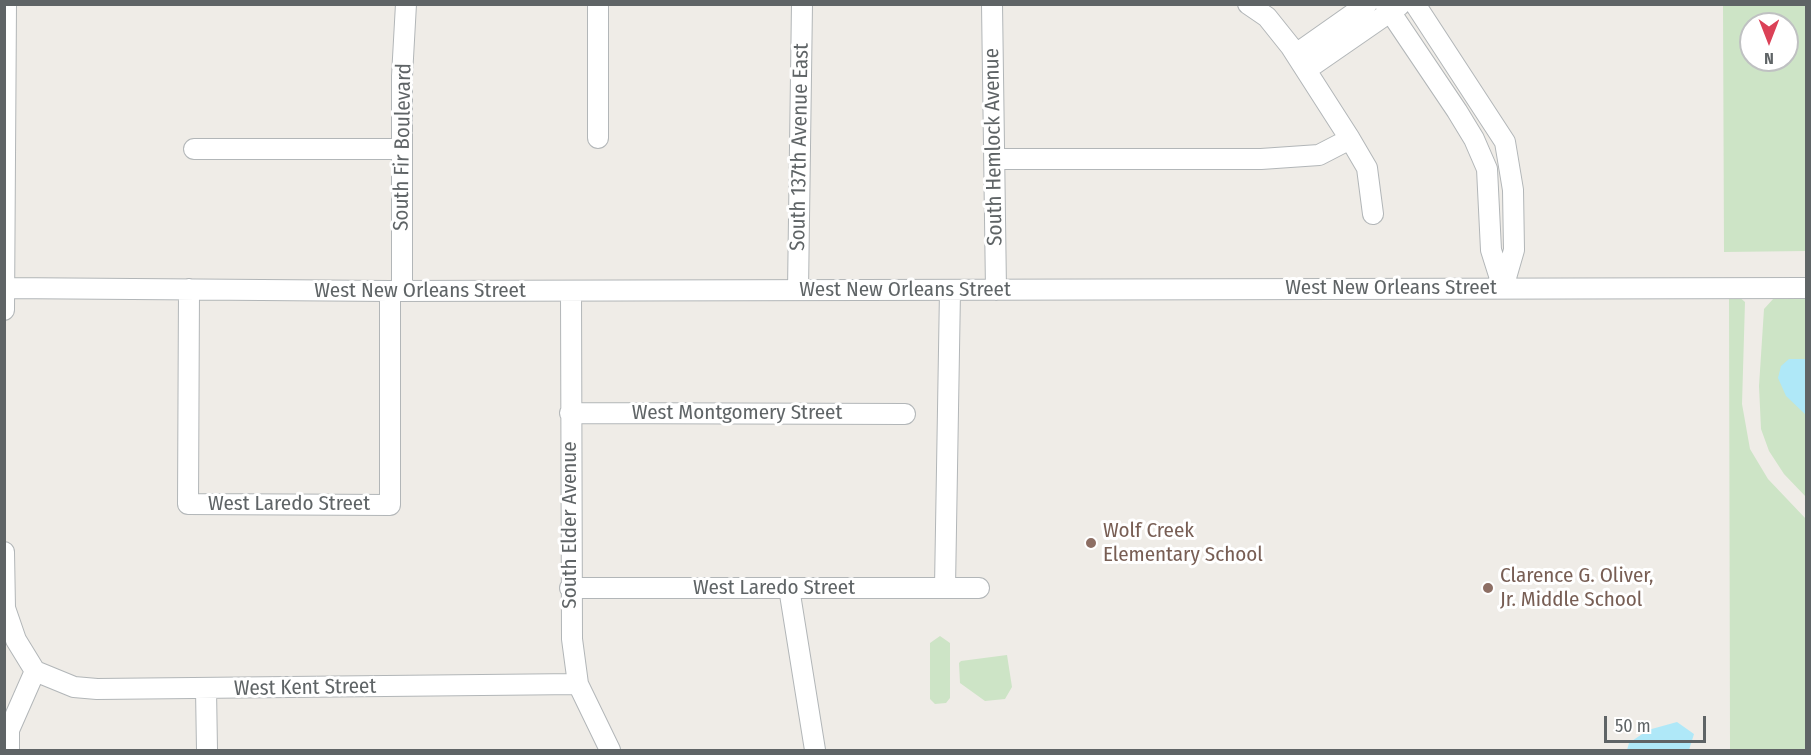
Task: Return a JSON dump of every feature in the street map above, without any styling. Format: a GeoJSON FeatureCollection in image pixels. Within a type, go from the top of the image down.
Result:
{"type":"FeatureCollection","features":[{"type":"Feature","properties":{"kind":"street"},"geometry":{"type":"LineString","coordinates":[[4,310],[6,4]]}},
{"type":"Feature","properties":{"kind":"street","name":"South Fir Boulevard"},"geometry":{"type":"LineString","coordinates":[[390,505],[406,4]]}},
{"type":"Feature","properties":{"kind":"street"},"geometry":{"type":"LineString","coordinates":[[598,4],[598,138]]}},
{"type":"Feature","properties":{"kind":"street","name":"South 137th Avenue East"},"geometry":{"type":"LineString","coordinates":[[798,290],[802,4]]}},
{"type":"Feature","properties":{"kind":"street","name":"South Hemlock Avenue"},"geometry":{"type":"LineString","coordinates":[[992,4],[996,290]]}},
{"type":"Feature","properties":{"kind":"street"},"geometry":{"type":"LineString","coordinates":[[1248,4],[1267,16],[1301,62],[1350,139],[1367,168],[1373,214]]}},
{"type":"Feature","properties":{"kind":"street"},"geometry":{"type":"LineString","coordinates":[[1341,34],[1367,4]]}},
{"type":"Feature","properties":{"kind":"street"},"geometry":{"type":"LineString","coordinates":[[1415,4],[1505,142],[1510,168],[1514,250],[1503,288]]}},
{"type":"Feature","properties":{"kind":"street"},"geometry":{"type":"LineString","coordinates":[[1301,62],[1341,34],[1392,7],[1474,139],[1487,169],[1491,250],[1503,288]]}},
{"type":"Feature","properties":{"kind":"street"},"geometry":{"type":"LineString","coordinates":[[995,159],[1307,156],[1319,155],[1350,139]]}},
{"type":"Feature","properties":{"kind":"street"},"geometry":{"type":"LineString","coordinates":[[194,149],[401,149]]}},
{"type":"Feature","properties":{"kind":"street"},"geometry":{"type":"LineString","coordinates":[[1487,169],[1510,168]]}},
{"type":"Feature","properties":{"kind":"street","name":"West New Orleans Street"},"geometry":{"type":"LineString","coordinates":[[5,288],[396,291],[1806,288]]}},
{"type":"Feature","properties":{"kind":"street","name":"West Laredo Street"},"geometry":{"type":"LineString","coordinates":[[189,289],[188,504],[390,505]]}},
{"type":"Feature","properties":{"kind":"street","name":"South Elder Avenue"},"geometry":{"type":"LineString","coordinates":[[571,291],[570,588],[572,639],[578,684],[610,750]]}},
{"type":"Feature","properties":{"kind":"street"},"geometry":{"type":"LineString","coordinates":[[945,587],[950,291]]}},
{"type":"Feature","properties":{"kind":"street","name":"West Montgomery Street"},"geometry":{"type":"LineString","coordinates":[[570,413],[905,414]]}},
{"type":"Feature","properties":{"kind":"street"},"geometry":{"type":"LineString","coordinates":[[4,552],[5,608],[16,640],[35,671],[9,730],[9,750]]}},
{"type":"Feature","properties":{"kind":"street","name":"West Laredo Street"},"geometry":{"type":"LineString","coordinates":[[570,588],[979,588]]}},
{"type":"Feature","properties":{"kind":"street"},"geometry":{"type":"LineString","coordinates":[[789,588],[815,750]]}},
{"type":"Feature","properties":{"kind":"street","name":"West Kent Street"},"geometry":{"type":"LineString","coordinates":[[35,671],[74,687],[206,689],[578,684]]}},
{"type":"Feature","properties":{"kind":"street"},"geometry":{"type":"LineString","coordinates":[[206,689],[207,750]]}},
{"type":"Feature","properties":{"kind":"green space"},"geometry":{"type":"Polygon","coordinates":[[[1723,5],[1806,5],[1806,251],[1724,252],[1723,5]]]}},
{"type":"Feature","properties":{"kind":"green space"},"geometry":{"type":"Polygon","coordinates":[[[1729,295],[1737,295],[1745,302],[1742,404],[1750,449],[1768,479],[1806,519],[1806,750],[1730,750],[1729,295]]]}},
{"type":"Feature","properties":{"kind":"green space"},"geometry":{"type":"Polygon","coordinates":[[[1806,296],[1806,497],[1784,474],[1769,451],[1761,429],[1759,386],[1764,309],[1774,298],[1806,296]]]}},
{"type":"Feature","properties":{"kind":"green space"},"geometry":{"type":"Polygon","coordinates":[[[940,636],[950,643],[950,698],[946,703],[935,704],[930,699],[930,643],[940,636]]]}},
{"type":"Feature","properties":{"kind":"green space"},"geometry":{"type":"Polygon","coordinates":[[[1007,655],[1012,687],[1005,699],[985,701],[960,683],[959,663],[961,661],[1007,655]]]}},
{"type":"Feature","properties":{"kind":"water"},"geometry":{"type":"Polygon","coordinates":[[[1789,359],[1806,359],[1806,415],[1786,396],[1778,378],[1781,366],[1789,359]]]}},
{"type":"Feature","properties":{"kind":"water"},"geometry":{"type":"Polygon","coordinates":[[[1677,722],[1694,734],[1689,750],[1627,750],[1629,743],[1648,730],[1677,722]]]}},
{"type":"Feature","properties":{"kind":"place","name":"Wolf Creek Elementary School"},"geometry":{"type":"Point","coordinates":[1091,543]}},
{"type":"Feature","properties":{"kind":"place","name":"Clarence G. Oliver, Jr. Middle School"},"geometry":{"type":"Point","coordinates":[1488,588]}}]}
